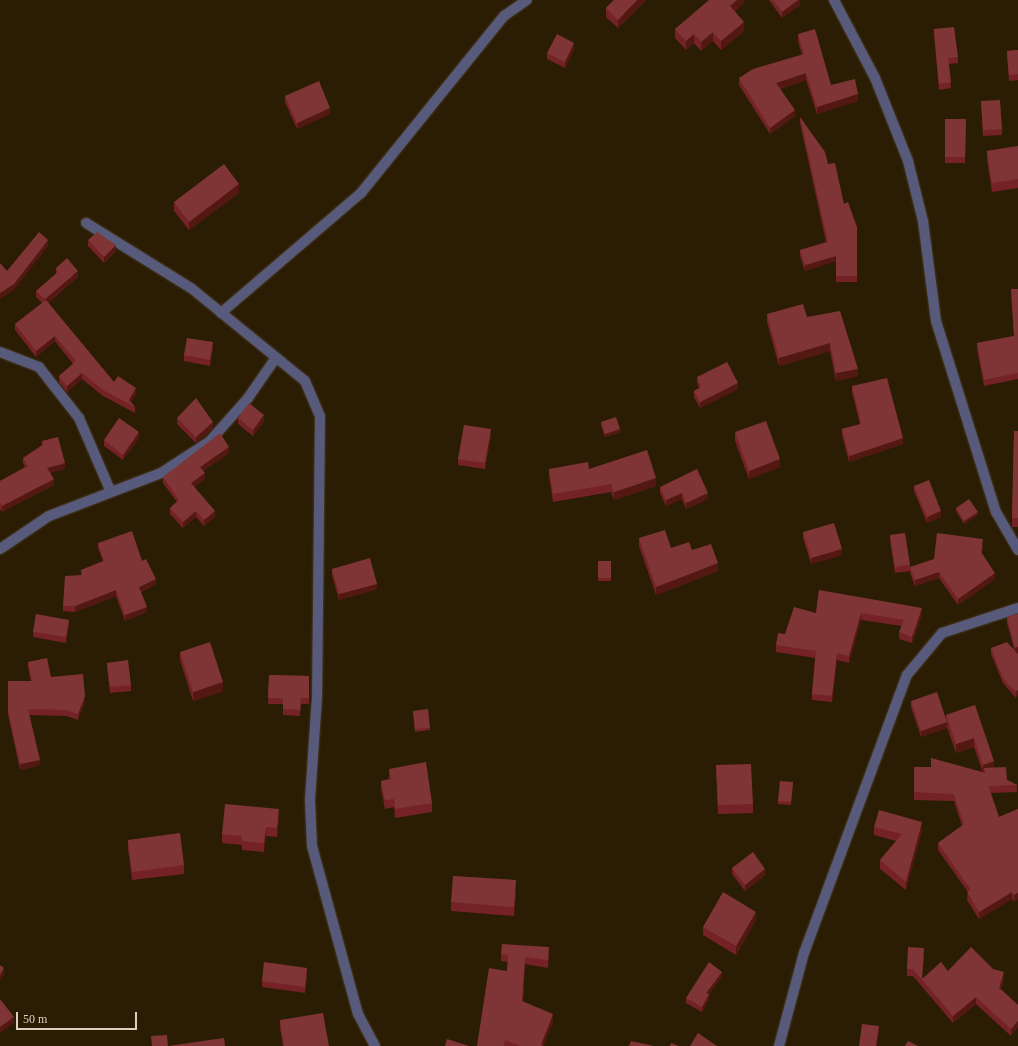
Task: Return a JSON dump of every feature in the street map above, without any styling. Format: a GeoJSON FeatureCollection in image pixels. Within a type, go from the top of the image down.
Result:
{"type":"FeatureCollection","features":[{"type":"Feature","properties":{"kind":"street"},"geometry":{"type":"LineString","coordinates":[[221,313],[360,193],[504,16],[527,0]]}},
{"type":"Feature","properties":{"kind":"street"},"geometry":{"type":"LineString","coordinates":[[834,0],[875,78],[908,161],[923,221],[936,321],[996,512],[1018,550]]}},
{"type":"Feature","properties":{"kind":"street"},"geometry":{"type":"LineString","coordinates":[[86,223],[191,288],[275,359],[305,381],[320,416],[317,697],[310,801],[312,846],[358,1014],[375,1046]]}},
{"type":"Feature","properties":{"kind":"street"},"geometry":{"type":"LineString","coordinates":[[0,352],[39,367],[79,418],[110,490]]}},
{"type":"Feature","properties":{"kind":"street"},"geometry":{"type":"LineString","coordinates":[[0,548],[50,516],[110,490],[161,473],[209,442],[248,398],[275,359]]}},
{"type":"Feature","properties":{"kind":"street"},"geometry":{"type":"LineString","coordinates":[[779,1046],[804,954],[907,675],[942,633],[1018,608]]}},
{"type":"Feature","properties":{"kind":"building"},"geometry":{"type":"Polygon","coordinates":[[[614,0],[637,0],[618,20],[606,8],[614,0]]]}},
{"type":"Feature","properties":{"kind":"building"},"geometry":{"type":"Polygon","coordinates":[[[709,0],[737,0],[730,6],[744,22],[721,41],[713,32],[701,42],[694,34],[686,41],[675,29],[709,0]]]}},
{"type":"Feature","properties":{"kind":"building"},"geometry":{"type":"Polygon","coordinates":[[[773,0],[798,0],[782,12],[773,0]]]}},
{"type":"Feature","properties":{"kind":"building"},"geometry":{"type":"Polygon","coordinates":[[[954,27],[958,57],[948,58],[951,82],[939,84],[934,29],[954,27]]]}},
{"type":"Feature","properties":{"kind":"building"},"geometry":{"type":"Polygon","coordinates":[[[815,29],[831,85],[855,79],[858,94],[817,107],[806,73],[776,83],[795,110],[770,128],[739,78],[753,69],[804,54],[798,34],[815,29]]]}},
{"type":"Feature","properties":{"kind":"building"},"geometry":{"type":"Polygon","coordinates":[[[557,34],[574,43],[565,62],[547,53],[557,34]]]}},
{"type":"Feature","properties":{"kind":"building"},"geometry":{"type":"Polygon","coordinates":[[[1018,50],[1018,74],[1009,75],[1007,51],[1018,50]]]}},
{"type":"Feature","properties":{"kind":"building"},"geometry":{"type":"Polygon","coordinates":[[[319,81],[330,108],[297,123],[285,96],[319,81]]]}},
{"type":"Feature","properties":{"kind":"building"},"geometry":{"type":"Polygon","coordinates":[[[1000,100],[1002,129],[983,130],[981,101],[1000,100]]]}},
{"type":"Feature","properties":{"kind":"building"},"geometry":{"type":"Polygon","coordinates":[[[800,117],[825,152],[828,164],[835,163],[844,204],[848,202],[857,227],[857,276],[836,276],[836,256],[805,265],[800,250],[828,242],[800,117]]]}},
{"type":"Feature","properties":{"kind":"building"},"geometry":{"type":"Polygon","coordinates":[[[945,119],[966,119],[965,157],[945,157],[945,119]]]}},
{"type":"Feature","properties":{"kind":"building"},"geometry":{"type":"Polygon","coordinates":[[[1018,146],[1018,179],[992,183],[987,151],[1018,146]]]}},
{"type":"Feature","properties":{"kind":"building"},"geometry":{"type":"Polygon","coordinates":[[[224,164],[239,184],[189,222],[174,202],[224,164]]]}},
{"type":"Feature","properties":{"kind":"building"},"geometry":{"type":"Polygon","coordinates":[[[39,232],[48,240],[14,284],[0,293],[0,263],[7,271],[39,232]]]}},
{"type":"Feature","properties":{"kind":"building"},"geometry":{"type":"Polygon","coordinates":[[[97,232],[116,245],[104,257],[88,240],[97,232]]]}},
{"type":"Feature","properties":{"kind":"building"},"geometry":{"type":"Polygon","coordinates":[[[67,258],[78,271],[45,299],[36,291],[58,272],[56,268],[67,258]]]}},
{"type":"Feature","properties":{"kind":"building"},"geometry":{"type":"Polygon","coordinates":[[[1011,289],[1018,289],[1018,373],[984,380],[977,343],[1014,336],[1011,289]]]}},
{"type":"Feature","properties":{"kind":"building"},"geometry":{"type":"Polygon","coordinates":[[[46,300],[114,382],[118,376],[136,388],[129,400],[135,407],[103,390],[82,373],[67,386],[59,376],[76,361],[55,336],[36,351],[15,324],[46,300]]]}},
{"type":"Feature","properties":{"kind":"building"},"geometry":{"type":"Polygon","coordinates":[[[803,304],[807,317],[840,311],[858,369],[836,373],[830,343],[779,358],[767,314],[803,304]]]}},
{"type":"Feature","properties":{"kind":"building"},"geometry":{"type":"Polygon","coordinates":[[[187,338],[213,342],[210,360],[184,355],[187,338]]]}},
{"type":"Feature","properties":{"kind":"building"},"geometry":{"type":"Polygon","coordinates":[[[727,362],[738,383],[700,402],[694,391],[701,387],[697,377],[727,362]]]}},
{"type":"Feature","properties":{"kind":"building"},"geometry":{"type":"Polygon","coordinates":[[[887,378],[903,438],[849,456],[842,429],[861,424],[852,386],[887,378]]]}},
{"type":"Feature","properties":{"kind":"building"},"geometry":{"type":"Polygon","coordinates":[[[196,398],[213,422],[196,437],[177,418],[196,398]]]}},
{"type":"Feature","properties":{"kind":"building"},"geometry":{"type":"Polygon","coordinates":[[[249,403],[264,415],[253,430],[238,418],[249,403]]]}},
{"type":"Feature","properties":{"kind":"building"},"geometry":{"type":"Polygon","coordinates":[[[616,417],[620,429],[605,434],[601,422],[616,417]]]}},
{"type":"Feature","properties":{"kind":"building"},"geometry":{"type":"Polygon","coordinates":[[[119,418],[139,432],[123,455],[104,440],[119,418]]]}},
{"type":"Feature","properties":{"kind":"building"},"geometry":{"type":"Polygon","coordinates":[[[766,421],[780,459],[749,471],[735,432],[766,421]]]}},
{"type":"Feature","properties":{"kind":"building"},"geometry":{"type":"Polygon","coordinates":[[[464,425],[491,429],[485,463],[458,459],[464,425]]]}},
{"type":"Feature","properties":{"kind":"building"},"geometry":{"type":"Polygon","coordinates":[[[1014,431],[1018,431],[1018,518],[1012,518],[1014,431]]]}},
{"type":"Feature","properties":{"kind":"building"},"geometry":{"type":"Polygon","coordinates":[[[220,433],[229,447],[200,467],[205,473],[191,483],[215,511],[204,520],[196,511],[183,522],[170,508],[179,500],[163,477],[220,433]]]}},
{"type":"Feature","properties":{"kind":"building"},"geometry":{"type":"Polygon","coordinates":[[[58,437],[65,463],[47,468],[54,479],[2,506],[0,503],[0,481],[28,466],[23,458],[43,445],[42,441],[58,437]]]}},
{"type":"Feature","properties":{"kind":"building"},"geometry":{"type":"Polygon","coordinates":[[[647,450],[656,478],[614,492],[611,484],[553,494],[549,469],[588,462],[589,469],[647,450]]]}},
{"type":"Feature","properties":{"kind":"building"},"geometry":{"type":"Polygon","coordinates":[[[697,469],[708,493],[686,503],[682,493],[666,500],[660,487],[697,469]]]}},
{"type":"Feature","properties":{"kind":"building"},"geometry":{"type":"Polygon","coordinates":[[[929,480],[941,511],[927,517],[914,486],[929,480]]]}},
{"type":"Feature","properties":{"kind":"building"},"geometry":{"type":"Polygon","coordinates":[[[969,499],[978,512],[964,521],[956,508],[969,499]]]}},
{"type":"Feature","properties":{"kind":"building"},"geometry":{"type":"Polygon","coordinates":[[[834,523],[842,549],[811,558],[803,532],[834,523]]]}},
{"type":"Feature","properties":{"kind":"building"},"geometry":{"type":"Polygon","coordinates":[[[665,530],[671,548],[689,542],[692,550],[711,544],[718,563],[656,587],[639,538],[665,530]]]}},
{"type":"Feature","properties":{"kind":"building"},"geometry":{"type":"Polygon","coordinates":[[[132,531],[142,561],[146,559],[156,579],[139,587],[147,607],[125,615],[116,590],[75,606],[63,606],[65,576],[82,575],[81,570],[104,561],[98,543],[132,531]]]}},
{"type":"Feature","properties":{"kind":"building"},"geometry":{"type":"Polygon","coordinates":[[[905,533],[910,565],[895,567],[890,535],[905,533]]]}},
{"type":"Feature","properties":{"kind":"building"},"geometry":{"type":"Polygon","coordinates":[[[937,533],[983,539],[981,552],[995,573],[958,599],[939,572],[915,580],[910,567],[934,559],[937,533]]]}},
{"type":"Feature","properties":{"kind":"building"},"geometry":{"type":"Polygon","coordinates":[[[370,558],[377,584],[339,594],[332,569],[370,558]]]}},
{"type":"Feature","properties":{"kind":"building"},"geometry":{"type":"Polygon","coordinates":[[[598,561],[611,561],[611,578],[598,578],[598,561]]]}},
{"type":"Feature","properties":{"kind":"building"},"geometry":{"type":"Polygon","coordinates":[[[819,590],[922,608],[912,637],[899,632],[904,620],[861,613],[849,656],[837,653],[832,696],[812,694],[816,651],[776,645],[778,633],[785,634],[794,607],[816,613],[819,590]]]}},
{"type":"Feature","properties":{"kind":"building"},"geometry":{"type":"Polygon","coordinates":[[[36,614],[69,620],[66,637],[33,632],[36,614]]]}},
{"type":"Feature","properties":{"kind":"building"},"geometry":{"type":"Polygon","coordinates":[[[1018,614],[1018,647],[1015,648],[1007,617],[1018,614]]]}},
{"type":"Feature","properties":{"kind":"building"},"geometry":{"type":"Polygon","coordinates":[[[210,642],[223,682],[193,692],[180,652],[210,642]]]}},
{"type":"Feature","properties":{"kind":"building"},"geometry":{"type":"Polygon","coordinates":[[[1007,642],[1018,654],[1018,690],[1016,692],[1003,678],[991,648],[1007,642]]]}},
{"type":"Feature","properties":{"kind":"building"},"geometry":{"type":"Polygon","coordinates":[[[47,658],[51,677],[83,674],[85,696],[78,714],[67,710],[28,709],[40,760],[20,764],[8,710],[8,681],[32,681],[28,662],[47,658]]]}},
{"type":"Feature","properties":{"kind":"building"},"geometry":{"type":"Polygon","coordinates":[[[128,660],[131,685],[110,687],[107,663],[128,660]]]}},
{"type":"Feature","properties":{"kind":"building"},"geometry":{"type":"Polygon","coordinates":[[[269,675],[309,676],[309,698],[301,698],[300,710],[283,709],[283,698],[268,698],[269,675]]]}},
{"type":"Feature","properties":{"kind":"building"},"geometry":{"type":"Polygon","coordinates":[[[937,692],[947,722],[921,731],[911,701],[937,692]]]}},
{"type":"Feature","properties":{"kind":"building"},"geometry":{"type":"Polygon","coordinates":[[[975,705],[994,761],[983,765],[974,738],[956,744],[946,715],[975,705]]]}},
{"type":"Feature","properties":{"kind":"building"},"geometry":{"type":"Polygon","coordinates":[[[428,709],[430,728],[415,729],[413,711],[428,709]]]}},
{"type":"Feature","properties":{"kind":"building"},"geometry":{"type":"Polygon","coordinates":[[[931,758],[986,773],[984,768],[1006,767],[1007,780],[1017,785],[988,786],[999,817],[1018,809],[1018,893],[1014,895],[1012,892],[979,912],[967,892],[971,890],[938,843],[964,824],[954,794],[914,792],[914,767],[931,767],[931,758]]]}},
{"type":"Feature","properties":{"kind":"building"},"geometry":{"type":"Polygon","coordinates":[[[426,762],[432,803],[395,809],[394,799],[385,800],[381,781],[391,779],[389,769],[426,762]]]}},
{"type":"Feature","properties":{"kind":"building"},"geometry":{"type":"Polygon","coordinates":[[[751,764],[753,804],[718,805],[716,765],[751,764]]]}},
{"type":"Feature","properties":{"kind":"building"},"geometry":{"type":"Polygon","coordinates":[[[780,781],[793,782],[791,802],[778,801],[780,781]]]}},
{"type":"Feature","properties":{"kind":"building"},"geometry":{"type":"Polygon","coordinates":[[[225,804],[279,809],[277,828],[266,827],[264,843],[242,841],[242,836],[222,834],[225,804]]]}},
{"type":"Feature","properties":{"kind":"building"},"geometry":{"type":"Polygon","coordinates":[[[879,810],[922,822],[906,882],[880,860],[902,834],[874,827],[879,810]]]}},
{"type":"Feature","properties":{"kind":"building"},"geometry":{"type":"Polygon","coordinates":[[[180,833],[184,865],[132,872],[128,840],[180,833]]]}},
{"type":"Feature","properties":{"kind":"building"},"geometry":{"type":"Polygon","coordinates":[[[753,852],[765,869],[745,885],[732,868],[753,852]]]}},
{"type":"Feature","properties":{"kind":"building"},"geometry":{"type":"Polygon","coordinates":[[[453,876],[516,880],[514,907],[451,902],[453,876]]]}},
{"type":"Feature","properties":{"kind":"building"},"geometry":{"type":"Polygon","coordinates":[[[723,892],[756,912],[736,946],[703,927],[723,892]]]}},
{"type":"Feature","properties":{"kind":"building"},"geometry":{"type":"Polygon","coordinates":[[[502,944],[549,947],[548,960],[525,957],[522,1001],[553,1014],[541,1045],[544,1046],[520,1046],[505,1040],[504,1046],[477,1046],[489,968],[507,971],[508,955],[501,954],[502,944]]]}},
{"type":"Feature","properties":{"kind":"building"},"geometry":{"type":"Polygon","coordinates":[[[908,947],[924,948],[922,979],[941,962],[948,971],[971,947],[993,969],[1004,972],[999,988],[1018,1005],[1018,1021],[1011,1029],[976,997],[953,1016],[913,969],[907,969],[908,947]]]}},
{"type":"Feature","properties":{"kind":"building"},"geometry":{"type":"Polygon","coordinates":[[[264,962],[307,968],[305,987],[262,981],[264,962]]]}},
{"type":"Feature","properties":{"kind":"building"},"geometry":{"type":"Polygon","coordinates":[[[709,962],[722,972],[706,993],[709,994],[702,1007],[686,998],[709,962]]]}},
{"type":"Feature","properties":{"kind":"building"},"geometry":{"type":"Polygon","coordinates":[[[0,965],[4,968],[0,975],[0,965]]]}},
{"type":"Feature","properties":{"kind":"building"},"geometry":{"type":"Polygon","coordinates":[[[0,999],[14,1017],[0,1027],[0,999]]]}},
{"type":"Feature","properties":{"kind":"building"},"geometry":{"type":"Polygon","coordinates":[[[323,1013],[329,1046],[284,1046],[280,1020],[323,1013]]]}},
{"type":"Feature","properties":{"kind":"building"},"geometry":{"type":"Polygon","coordinates":[[[862,1024],[879,1026],[876,1046],[859,1046],[862,1024]]]}},
{"type":"Feature","properties":{"kind":"building"},"geometry":{"type":"Polygon","coordinates":[[[698,1033],[717,1046],[690,1046],[698,1033]]]}},
{"type":"Feature","properties":{"kind":"building"},"geometry":{"type":"Polygon","coordinates":[[[167,1035],[168,1046],[152,1046],[151,1036],[167,1035]]]}},
{"type":"Feature","properties":{"kind":"building"},"geometry":{"type":"Polygon","coordinates":[[[224,1038],[225,1046],[168,1046],[224,1038]]]}},
{"type":"Feature","properties":{"kind":"building"},"geometry":{"type":"Polygon","coordinates":[[[447,1039],[469,1046],[445,1046],[447,1039]]]}},
{"type":"Feature","properties":{"kind":"building"},"geometry":{"type":"Polygon","coordinates":[[[631,1041],[654,1046],[629,1046],[631,1041]]]}},
{"type":"Feature","properties":{"kind":"building"},"geometry":{"type":"Polygon","coordinates":[[[908,1041],[918,1046],[905,1046],[908,1041]]]}},
{"type":"Feature","properties":{"kind":"building"},"geometry":{"type":"Polygon","coordinates":[[[671,1043],[679,1046],[670,1046],[671,1043]]]}}]}
